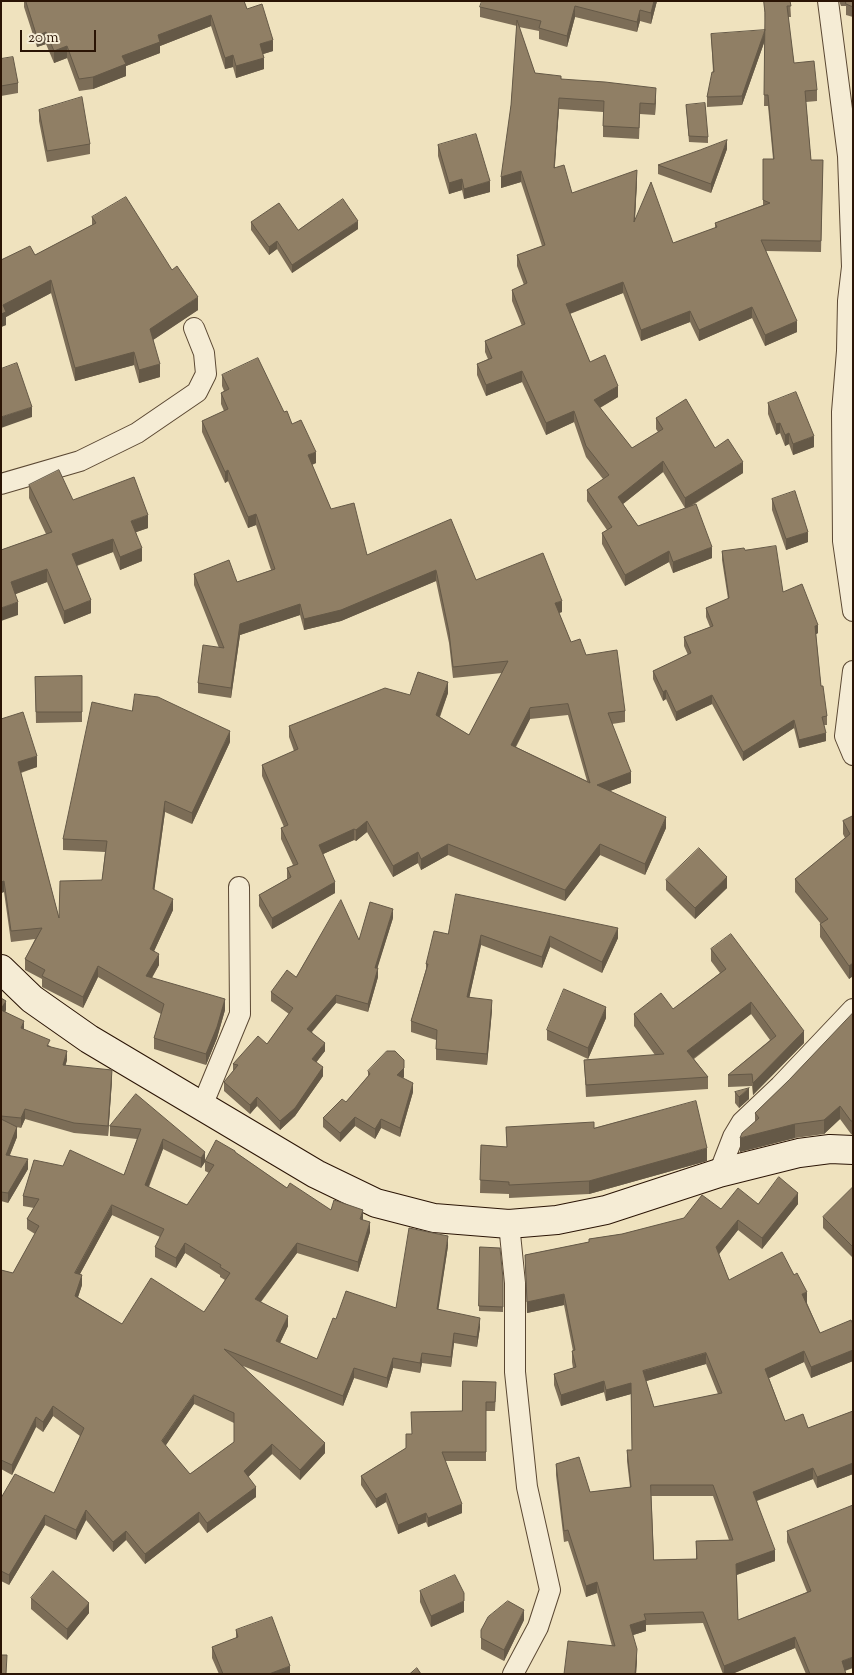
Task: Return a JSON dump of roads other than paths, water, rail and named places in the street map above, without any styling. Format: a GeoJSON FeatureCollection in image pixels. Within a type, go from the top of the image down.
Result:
{"type":"FeatureCollection","features":[{"type":"Feature","properties":{"kind":"street"},"geometry":{"type":"LineString","coordinates":[[828,1],[848,156],[852,242],[842,412],[843,541],[853,611]]}},
{"type":"Feature","properties":{"kind":"street"},"geometry":{"type":"LineString","coordinates":[[1,484],[80,461],[136,433],[197,392],[206,374],[204,353],[194,328]]}},
{"type":"Feature","properties":{"kind":"street"},"geometry":{"type":"LineString","coordinates":[[853,671],[844,736],[853,756]]}},
{"type":"Feature","properties":{"kind":"street"},"geometry":{"type":"LineString","coordinates":[[202,1106],[240,1014],[239,887]]}},
{"type":"Feature","properties":{"kind":"street"},"geometry":{"type":"LineString","coordinates":[[1,969],[32,999],[89,1039],[316,1174],[376,1202],[434,1218],[509,1224],[557,1220],[606,1210],[719,1173],[799,1153],[830,1149],[853,1150]]}},
{"type":"Feature","properties":{"kind":"street"},"geometry":{"type":"LineString","coordinates":[[719,1173],[733,1137],[742,1122],[780,1086],[853,1009]]}},
{"type":"Feature","properties":{"kind":"street"},"geometry":{"type":"LineString","coordinates":[[509,1224],[515,1283],[516,1372],[527,1487],[550,1590],[538,1627],[513,1674]]}}]}
